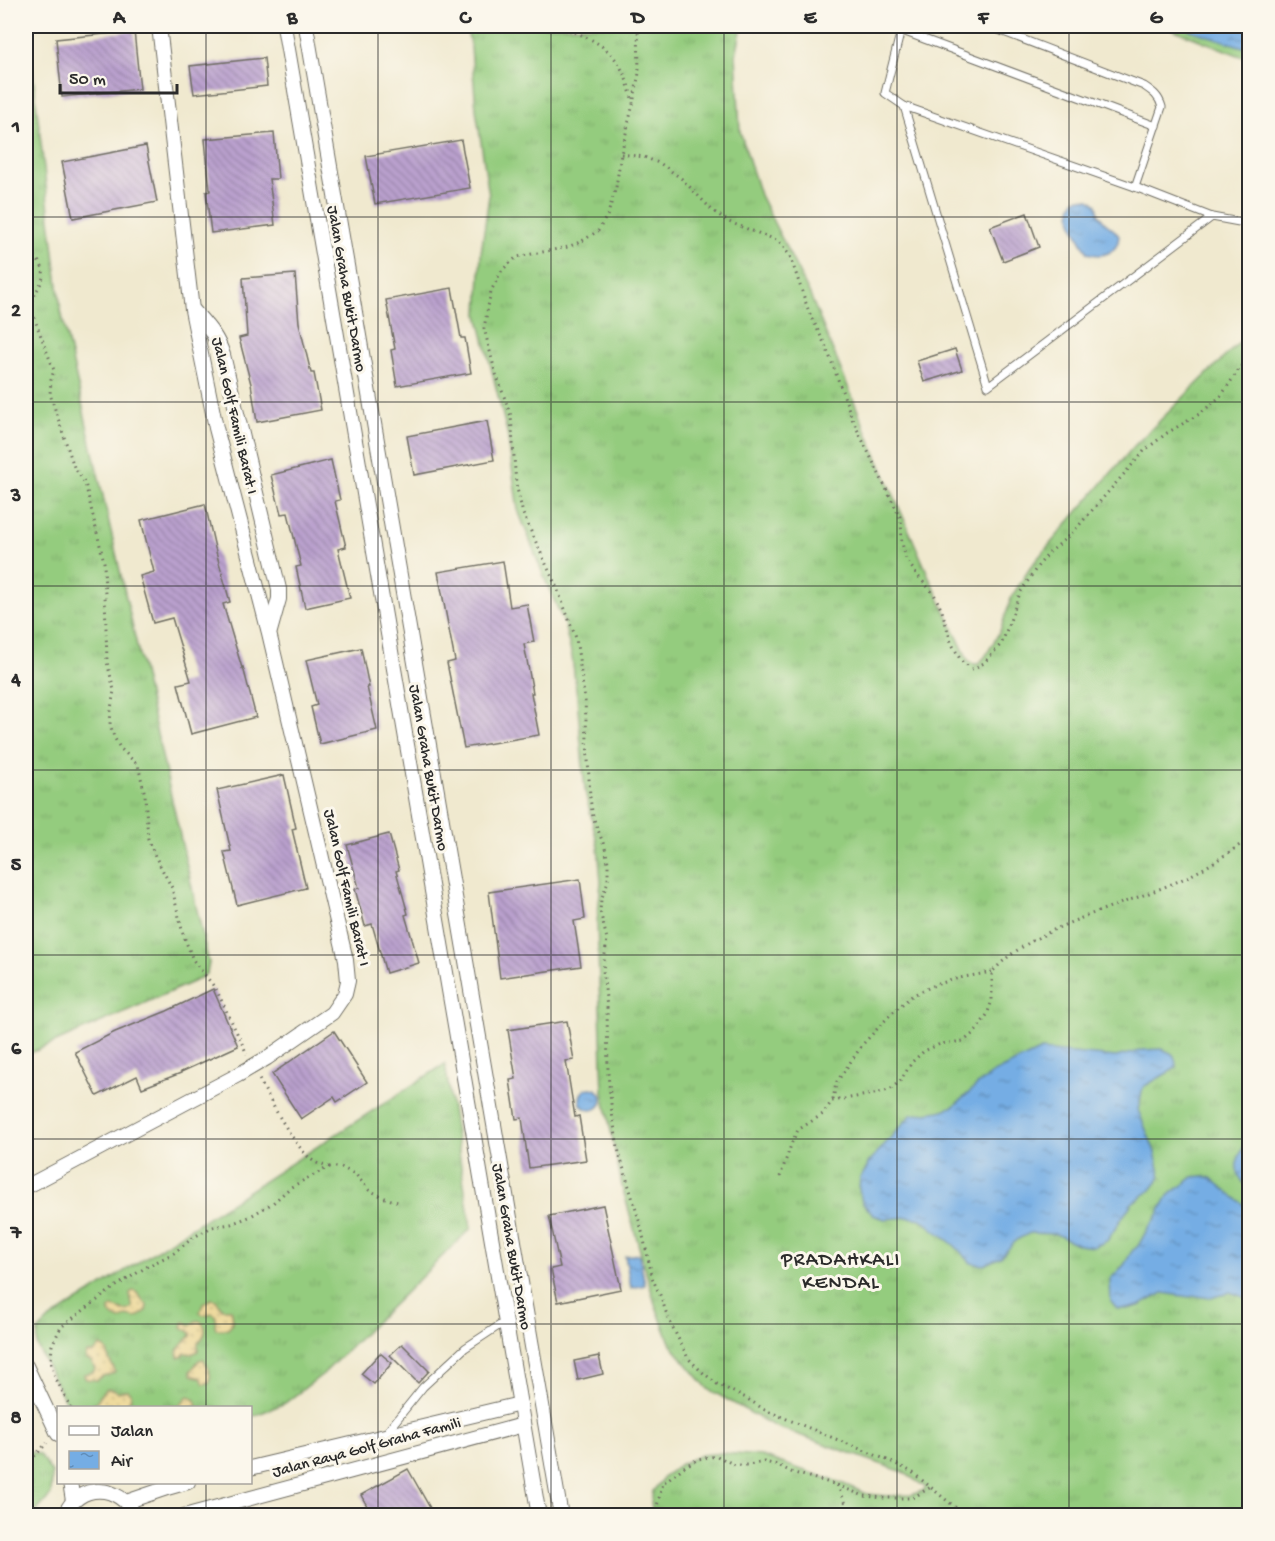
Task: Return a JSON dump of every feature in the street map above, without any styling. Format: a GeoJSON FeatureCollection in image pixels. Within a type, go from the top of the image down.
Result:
{"type":"FeatureCollection","features":[{"type":"Feature","properties":{"kind":"street","name":"Jalan Golf Famili Barat I"},"geometry":{"type":"LineString","coordinates":[[26,1187],[253,1067],[332,1013],[345,994],[348,981],[346,960],[269,633],[216,428],[192,310],[159,26]]}},
{"type":"Feature","properties":{"kind":"street","name":"Jalan Graha Bukit Darmo"},"geometry":{"type":"LineString","coordinates":[[284,26],[539,1515]]}},
{"type":"Feature","properties":{"kind":"street","name":"Jalan Graha Bukit Darmo"},"geometry":{"type":"LineString","coordinates":[[306,26],[561,1515]]}},
{"type":"Feature","properties":{"kind":"street","name":"Jalan Golf Famili Barat I"},"geometry":{"type":"LineString","coordinates":[[192,310],[215,335],[224,354],[279,589],[279,599],[269,633]]}},
{"type":"Feature","properties":{"kind":"street"},"geometry":{"type":"LineString","coordinates":[[26,1366],[57,1431]]}},
{"type":"Feature","properties":{"kind":"street","name":"Jalan Raya Golf Graha Famili"},"geometry":{"type":"LineString","coordinates":[[252,1468],[520,1404]]}},
{"type":"Feature","properties":{"kind":"street","name":"Jalan Raya Golf Graha Famili"},"geometry":{"type":"LineString","coordinates":[[184,1515],[523,1425]]}},
{"type":"Feature","properties":{"kind":"street"},"geometry":{"type":"LineString","coordinates":[[70,1484],[73,1501]]}},
{"type":"Feature","properties":{"kind":"street"},"geometry":{"type":"LineString","coordinates":[[126,1502],[181,1484]]}},
{"type":"Feature","properties":{"kind":"street"},"geometry":{"type":"LineString","coordinates":[[64,1515],[73,1501],[92,1486],[116,1495],[126,1502],[135,1515]]}},
{"type":"Feature","properties":{"kind":"lane"},"geometry":{"type":"LineString","coordinates":[[988,26],[1144,86],[1155,93],[1162,107],[1135,187]]}},
{"type":"Feature","properties":{"kind":"lane"},"geometry":{"type":"LineString","coordinates":[[1156,126],[901,28],[885,93],[904,106],[1212,216],[1250,224]]}},
{"type":"Feature","properties":{"kind":"lane"},"geometry":{"type":"LineString","coordinates":[[904,106],[988,386],[1212,216]]}},
{"type":"Feature","properties":{"kind":"lane"},"geometry":{"type":"LineString","coordinates":[[383,1437],[423,1387],[465,1348],[506,1321]]}},
{"type":"Feature","properties":{"kind":"path"},"geometry":{"type":"LineString","coordinates":[[558,26],[580,33],[602,45],[618,61],[628,81],[633,104]]}},
{"type":"Feature","properties":{"kind":"path"},"geometry":{"type":"LineString","coordinates":[[638,26],[639,73],[614,196],[608,214],[598,231],[582,241],[568,247],[517,256],[502,270],[490,291],[484,328],[495,371],[511,416],[516,484],[523,514],[557,588],[576,638],[585,701],[591,807],[608,862],[608,881],[601,900],[600,911],[607,939],[603,970],[607,1008],[608,1074],[619,1153],[641,1227],[653,1280],[668,1318],[688,1358],[717,1384],[765,1410],[912,1472],[961,1512],[968,1515]]}},
{"type":"Feature","properties":{"kind":"path"},"geometry":{"type":"LineString","coordinates":[[621,153],[661,164],[682,179],[713,211],[729,222],[779,241],[790,256],[809,312],[827,349],[854,421],[901,519],[902,543],[906,559],[934,594],[942,611],[951,642],[961,661],[972,669],[984,663],[1002,643],[1020,593],[1037,567],[1074,531],[1145,450],[1167,433],[1201,413],[1221,396],[1250,353]]}},
{"type":"Feature","properties":{"kind":"path"},"geometry":{"type":"LineString","coordinates":[[26,248],[39,261],[44,270],[43,280],[34,296],[32,308],[54,369],[50,394],[74,467],[85,483],[104,562],[107,662],[114,690],[110,724],[120,748],[138,765],[145,795],[148,839],[172,888],[183,934],[193,960],[216,989],[270,1101],[298,1146],[314,1162],[329,1167],[341,1167],[356,1175],[369,1190],[401,1203]]}},
{"type":"Feature","properties":{"kind":"path"},"geometry":{"type":"LineString","coordinates":[[780,1177],[798,1130],[823,1114],[832,1101],[836,1083],[863,1044],[892,1013],[913,995],[935,984],[992,972],[1013,952],[1041,936],[1080,918],[1184,879],[1212,864],[1250,838]]}},
{"type":"Feature","properties":{"kind":"path"},"geometry":{"type":"LineString","coordinates":[[832,1101],[891,1089],[901,1080],[912,1062],[924,1052],[940,1044],[964,1041],[976,1031],[987,1015],[992,1000],[992,972]]}},
{"type":"Feature","properties":{"kind":"path"},"geometry":{"type":"LineString","coordinates":[[70,1406],[54,1375],[51,1361],[52,1345],[61,1327],[115,1287],[174,1253],[194,1237],[212,1227],[231,1224],[249,1217],[273,1203],[291,1187],[329,1167]]}},
{"type":"Feature","properties":{"kind":"path"},"geometry":{"type":"LineString","coordinates":[[26,1465],[57,1434]]}},
{"type":"Feature","properties":{"kind":"path"},"geometry":{"type":"LineString","coordinates":[[656,1515],[663,1483],[684,1467],[698,1460],[717,1456],[735,1465],[764,1462],[778,1465],[791,1473],[837,1485],[864,1496],[912,1498],[931,1487]]}},
{"type":"Feature","properties":{"kind":"path"},"geometry":{"type":"LineString","coordinates":[[837,1485],[852,1515]]}},
{"type":"Feature","properties":{"kind":"green space"},"geometry":{"type":"Polygon","coordinates":[[[26,26],[61,311],[209,963],[207,973],[197,980],[26,1055],[26,26]]]}},
{"type":"Feature","properties":{"kind":"green space"},"geometry":{"type":"Polygon","coordinates":[[[466,26],[742,26],[736,55],[740,131],[760,195],[810,295],[930,579],[968,660],[973,664],[978,664],[985,657],[1000,631],[1012,596],[1032,565],[1135,445],[1249,333],[1249,1515],[653,1515],[651,1502],[653,1491],[664,1477],[679,1465],[701,1455],[723,1453],[761,1456],[867,1494],[911,1495],[922,1491],[925,1487],[903,1472],[774,1426],[708,1389],[671,1345],[655,1304],[622,1186],[603,1092],[597,923],[601,882],[598,846],[585,791],[572,657],[564,623],[518,510],[507,432],[478,315],[481,253],[489,196],[476,109],[471,47],[466,26]]]}},
{"type":"Feature","properties":{"kind":"green space"},"geometry":{"type":"Polygon","coordinates":[[[1164,26],[1249,26],[1249,59],[1238,55],[1164,26]]]}},
{"type":"Feature","properties":{"kind":"green space"},"geometry":{"type":"Polygon","coordinates":[[[445,1064],[471,1228],[323,1374],[285,1403],[252,1417],[252,1406],[67,1406],[37,1346],[38,1331],[50,1319],[445,1064]]]}},
{"type":"Feature","properties":{"kind":"green space"},"geometry":{"type":"Polygon","coordinates":[[[26,1450],[40,1455],[52,1473],[51,1495],[33,1515],[26,1515],[26,1450]]]}},
{"type":"Feature","properties":{"kind":"sand"},"geometry":{"type":"Polygon","coordinates":[[[133,1291],[147,1305],[146,1311],[136,1318],[127,1316],[120,1320],[114,1317],[110,1313],[110,1308],[125,1311],[132,1308],[130,1293],[133,1291]]]}},
{"type":"Feature","properties":{"kind":"sand"},"geometry":{"type":"Polygon","coordinates":[[[211,1299],[216,1300],[222,1309],[231,1309],[233,1317],[228,1329],[216,1329],[216,1317],[213,1313],[203,1315],[200,1312],[203,1304],[211,1299]]]}},
{"type":"Feature","properties":{"kind":"sand"},"geometry":{"type":"Polygon","coordinates":[[[200,1321],[205,1329],[198,1343],[198,1351],[192,1354],[185,1353],[182,1357],[178,1357],[180,1347],[191,1336],[191,1333],[182,1327],[183,1323],[191,1325],[200,1321]]]}},
{"type":"Feature","properties":{"kind":"sand"},"geometry":{"type":"Polygon","coordinates":[[[100,1346],[108,1353],[115,1372],[97,1380],[86,1379],[84,1374],[93,1372],[95,1369],[91,1361],[86,1359],[86,1354],[94,1353],[100,1346]]]}},
{"type":"Feature","properties":{"kind":"sand"},"geometry":{"type":"Polygon","coordinates":[[[204,1359],[210,1374],[210,1381],[204,1384],[201,1378],[192,1375],[191,1371],[199,1360],[204,1359]]]}},
{"type":"Feature","properties":{"kind":"sand"},"geometry":{"type":"Polygon","coordinates":[[[107,1389],[112,1389],[118,1392],[127,1390],[131,1394],[130,1401],[123,1406],[110,1404],[95,1406],[101,1394],[107,1389]]]}},
{"type":"Feature","properties":{"kind":"sand"},"geometry":{"type":"Polygon","coordinates":[[[188,1396],[195,1400],[197,1406],[179,1406],[188,1396]]]}},
{"type":"Feature","properties":{"kind":"water"},"geometry":{"type":"Polygon","coordinates":[[[1180,26],[1249,26],[1249,49],[1187,29],[1180,26]]]}},
{"type":"Feature","properties":{"kind":"water"},"geometry":{"type":"Polygon","coordinates":[[[1076,199],[1090,199],[1097,205],[1099,215],[1119,236],[1116,247],[1109,253],[1099,255],[1088,253],[1077,234],[1071,219],[1071,212],[1072,205],[1076,199]]]}},
{"type":"Feature","properties":{"kind":"water"},"geometry":{"type":"Polygon","coordinates":[[[1161,1049],[1173,1055],[1176,1068],[1143,1087],[1138,1110],[1155,1152],[1161,1177],[1151,1190],[1132,1203],[1107,1241],[1094,1247],[1079,1245],[1056,1234],[1030,1233],[1016,1240],[1001,1257],[984,1265],[971,1263],[955,1246],[921,1219],[908,1217],[885,1219],[873,1215],[862,1202],[859,1189],[860,1178],[868,1163],[911,1115],[940,1111],[954,1106],[995,1072],[1041,1050],[1116,1057],[1143,1050],[1161,1049]]]}},
{"type":"Feature","properties":{"kind":"water"},"geometry":{"type":"Polygon","coordinates":[[[591,1088],[599,1091],[602,1099],[599,1107],[591,1110],[583,1107],[580,1099],[583,1091],[591,1088]]]}},
{"type":"Feature","properties":{"kind":"water"},"geometry":{"type":"Polygon","coordinates":[[[1249,1136],[1249,1189],[1239,1175],[1237,1163],[1249,1136]]]}},
{"type":"Feature","properties":{"kind":"water"},"geometry":{"type":"Polygon","coordinates":[[[1193,1177],[1211,1178],[1249,1210],[1249,1299],[1230,1292],[1209,1298],[1163,1293],[1139,1306],[1117,1309],[1111,1302],[1110,1279],[1138,1246],[1168,1196],[1193,1177]]]}},
{"type":"Feature","properties":{"kind":"water"},"geometry":{"type":"Polygon","coordinates":[[[639,1254],[645,1285],[631,1288],[625,1256],[639,1254]]]}},
{"type":"Feature","properties":{"kind":"building"},"geometry":{"type":"Polygon","coordinates":[[[134,31],[140,89],[62,97],[56,39],[134,31]]]}},
{"type":"Feature","properties":{"kind":"building"},"geometry":{"type":"Polygon","coordinates":[[[264,58],[267,86],[194,94],[190,66],[264,58]]]}},
{"type":"Feature","properties":{"kind":"building"},"geometry":{"type":"Polygon","coordinates":[[[274,133],[278,179],[269,179],[275,225],[211,233],[206,192],[210,191],[205,139],[274,133]]]}},
{"type":"Feature","properties":{"kind":"building"},"geometry":{"type":"Polygon","coordinates":[[[461,140],[470,188],[375,204],[366,156],[461,140]]]}},
{"type":"Feature","properties":{"kind":"building"},"geometry":{"type":"Polygon","coordinates":[[[146,146],[157,202],[73,218],[62,162],[146,146]]]}},
{"type":"Feature","properties":{"kind":"building"},"geometry":{"type":"Polygon","coordinates":[[[1027,213],[1039,247],[1003,261],[990,227],[1027,213]]]}},
{"type":"Feature","properties":{"kind":"building"},"geometry":{"type":"Polygon","coordinates":[[[295,274],[299,323],[311,373],[314,373],[321,410],[257,422],[251,384],[239,338],[247,336],[243,278],[295,274]]]}},
{"type":"Feature","properties":{"kind":"building"},"geometry":{"type":"Polygon","coordinates":[[[452,288],[461,338],[465,338],[471,373],[397,386],[391,350],[395,349],[386,300],[452,288]]]}},
{"type":"Feature","properties":{"kind":"building"},"geometry":{"type":"Polygon","coordinates":[[[955,349],[962,370],[924,382],[917,361],[955,349]]]}},
{"type":"Feature","properties":{"kind":"building"},"geometry":{"type":"Polygon","coordinates":[[[487,421],[494,460],[414,475],[407,436],[487,421]]]}},
{"type":"Feature","properties":{"kind":"building"},"geometry":{"type":"Polygon","coordinates":[[[331,460],[340,500],[335,501],[346,547],[338,549],[350,598],[305,608],[296,567],[301,566],[288,513],[281,514],[271,475],[331,460]]]}},
{"type":"Feature","properties":{"kind":"building"},"geometry":{"type":"Polygon","coordinates":[[[205,504],[230,602],[223,604],[256,717],[191,734],[178,684],[191,681],[172,618],[153,623],[140,576],[154,572],[141,520],[205,504]]]}},
{"type":"Feature","properties":{"kind":"building"},"geometry":{"type":"Polygon","coordinates":[[[503,561],[510,607],[527,604],[534,642],[524,644],[539,735],[464,748],[447,663],[455,661],[438,572],[503,561]]]}},
{"type":"Feature","properties":{"kind":"building"},"geometry":{"type":"Polygon","coordinates":[[[361,648],[377,730],[320,744],[311,707],[317,705],[306,660],[361,648]]]}},
{"type":"Feature","properties":{"kind":"building"},"geometry":{"type":"Polygon","coordinates":[[[284,775],[296,828],[292,829],[306,888],[237,905],[224,852],[231,851],[217,790],[284,775]]]}},
{"type":"Feature","properties":{"kind":"building"},"geometry":{"type":"Polygon","coordinates":[[[389,834],[408,914],[405,915],[419,963],[386,973],[372,924],[365,926],[355,889],[359,888],[347,845],[389,834]]]}},
{"type":"Feature","properties":{"kind":"building"},"geometry":{"type":"Polygon","coordinates":[[[580,879],[585,919],[574,921],[581,966],[500,978],[489,892],[580,879]]]}},
{"type":"Feature","properties":{"kind":"building"},"geometry":{"type":"Polygon","coordinates":[[[213,989],[238,1046],[181,1073],[142,1088],[137,1076],[97,1096],[75,1052],[213,989]]]}},
{"type":"Feature","properties":{"kind":"building"},"geometry":{"type":"Polygon","coordinates":[[[567,1021],[574,1060],[566,1061],[575,1117],[579,1116],[586,1160],[529,1168],[522,1118],[516,1119],[510,1080],[516,1079],[508,1030],[567,1021]]]}},
{"type":"Feature","properties":{"kind":"building"},"geometry":{"type":"Polygon","coordinates":[[[334,1031],[367,1082],[337,1102],[334,1097],[301,1119],[272,1074],[334,1031]]]}},
{"type":"Feature","properties":{"kind":"building"},"geometry":{"type":"Polygon","coordinates":[[[603,1205],[621,1289],[558,1302],[551,1269],[560,1267],[549,1216],[603,1205]]]}},
{"type":"Feature","properties":{"kind":"building"},"geometry":{"type":"Polygon","coordinates":[[[402,1344],[429,1371],[418,1383],[390,1355],[402,1344]]]}},
{"type":"Feature","properties":{"kind":"building"},"geometry":{"type":"Polygon","coordinates":[[[380,1353],[392,1363],[374,1384],[361,1374],[380,1353]]]}},
{"type":"Feature","properties":{"kind":"building"},"geometry":{"type":"Polygon","coordinates":[[[599,1356],[603,1374],[578,1380],[574,1361],[599,1356]]]}},
{"type":"Feature","properties":{"kind":"building"},"geometry":{"type":"Polygon","coordinates":[[[408,1469],[434,1515],[372,1515],[361,1495],[408,1469]]]}},
{"type":"Feature","properties":{"kind":"district","name":"PRADAHKALI KENDAL"},"geometry":{"type":"Point","coordinates":[841,1272]}}]}
